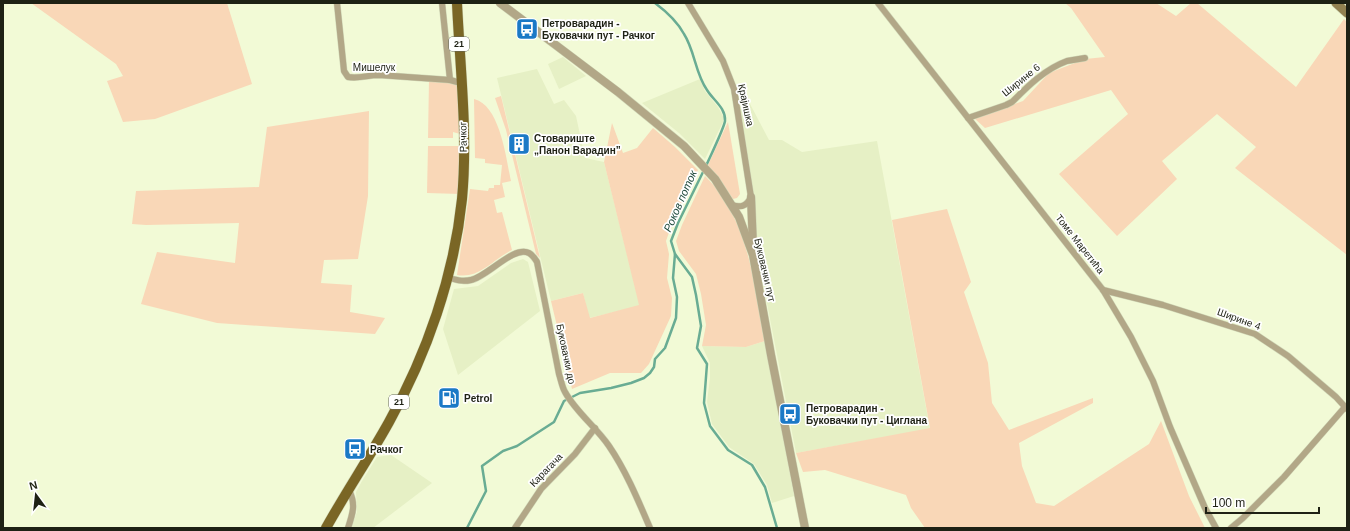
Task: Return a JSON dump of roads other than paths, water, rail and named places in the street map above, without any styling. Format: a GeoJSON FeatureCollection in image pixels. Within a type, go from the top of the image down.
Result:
{"type":"FeatureCollection","features":[{"type":"Feature","properties":{"kind":"main road"},"geometry":{"type":"LineString","coordinates":[[1336,3],[1347,13]]}},
{"type":"Feature","properties":{"kind":"main road","name":"Рачког"},"geometry":{"type":"LineString","coordinates":[[326,528],[389,422],[414,372],[431,331],[447,277],[457,232],[462,199],[464,140],[458,4]]}},
{"type":"Feature","properties":{"kind":"street","name":"Мишелук"},"geometry":{"type":"LineString","coordinates":[[337,3],[344,71],[348,78],[379,75],[450,80]]}},
{"type":"Feature","properties":{"kind":"street"},"geometry":{"type":"LineString","coordinates":[[442,3],[450,80],[461,83]]}},
{"type":"Feature","properties":{"kind":"street","name":"Буковачки пут"},"geometry":{"type":"LineString","coordinates":[[500,3],[667,131],[705,168],[732,205],[745,229],[753,255],[771,355],[806,528]]}},
{"type":"Feature","properties":{"kind":"street","name":"Крајишка"},"geometry":{"type":"LineString","coordinates":[[688,3],[723,61],[734,89],[751,197]]}},
{"type":"Feature","properties":{"kind":"street","name":"Томе Маретића"},"geometry":{"type":"LineString","coordinates":[[878,3],[1103,290],[1132,337],[1153,381],[1173,435],[1205,508],[1216,528]]}},
{"type":"Feature","properties":{"kind":"street","name":"Ширине 6"},"geometry":{"type":"LineString","coordinates":[[968,118],[1006,105],[1056,66],[1068,61],[1085,58]]}},
{"type":"Feature","properties":{"kind":"street"},"geometry":{"type":"LineString","coordinates":[[732,205],[737,207],[746,205],[751,197]]}},
{"type":"Feature","properties":{"kind":"street"},"geometry":{"type":"LineString","coordinates":[[751,197],[753,255]]}},
{"type":"Feature","properties":{"kind":"street","name":"Буковачки до"},"geometry":{"type":"LineString","coordinates":[[447,277],[462,282],[472,280],[479,278],[515,254],[526,252],[531,254],[537,262],[559,374],[564,390],[571,402],[609,446],[621,465],[650,528]]}},
{"type":"Feature","properties":{"kind":"street","name":"Ширине 4"},"geometry":{"type":"LineString","coordinates":[[1103,290],[1163,305],[1255,334],[1288,356],[1336,397],[1346,408]]}},
{"type":"Feature","properties":{"kind":"street"},"geometry":{"type":"LineString","coordinates":[[1230,528],[1243,518],[1284,477],[1346,408]]}},
{"type":"Feature","properties":{"kind":"street","name":"Карагача"},"geometry":{"type":"LineString","coordinates":[[515,528],[541,489],[575,454],[595,428]]}},
{"type":"Feature","properties":{"kind":"street"},"geometry":{"type":"LineString","coordinates":[[348,528],[354,504],[349,490]]}},
{"type":"Feature","properties":{"kind":"waterway","name":"Роков поток"},"geometry":{"type":"LineString","coordinates":[[655,3],[664,10],[681,29],[691,48],[703,83],[719,104],[725,116],[725,121],[720,136],[706,166]]}},
{"type":"Feature","properties":{"kind":"waterway","name":"Роков поток"},"geometry":{"type":"LineString","coordinates":[[467,528],[486,491],[482,466],[503,451],[517,446],[554,422],[564,401],[580,393],[631,383],[644,378],[654,367],[655,359],[665,348],[676,318],[677,297],[673,278],[675,254],[671,241],[678,223],[704,170]]}},
{"type":"Feature","properties":{"kind":"waterway"},"geometry":{"type":"LineString","coordinates":[[675,254],[692,277],[696,295],[701,326],[697,348],[707,364],[704,403],[710,426],[728,450],[752,465],[765,487],[777,528]]}},
{"type":"Feature","properties":{"kind":"place","name":"Петроварадин - Буковачки пут - Рачког"},"geometry":{"type":"Point","coordinates":[527,29]}},
{"type":"Feature","properties":{"kind":"place","name":"Стовариште „Панон Варадин”"},"geometry":{"type":"Point","coordinates":[519,144]}},
{"type":"Feature","properties":{"kind":"place","name":"Petrol"},"geometry":{"type":"Point","coordinates":[449,398]}},
{"type":"Feature","properties":{"kind":"place","name":"Петроварадин - Буковачки пут - Циглана"},"geometry":{"type":"Point","coordinates":[790,414]}},
{"type":"Feature","properties":{"kind":"place","name":"Рачког"},"geometry":{"type":"Point","coordinates":[355,449]}}]}
